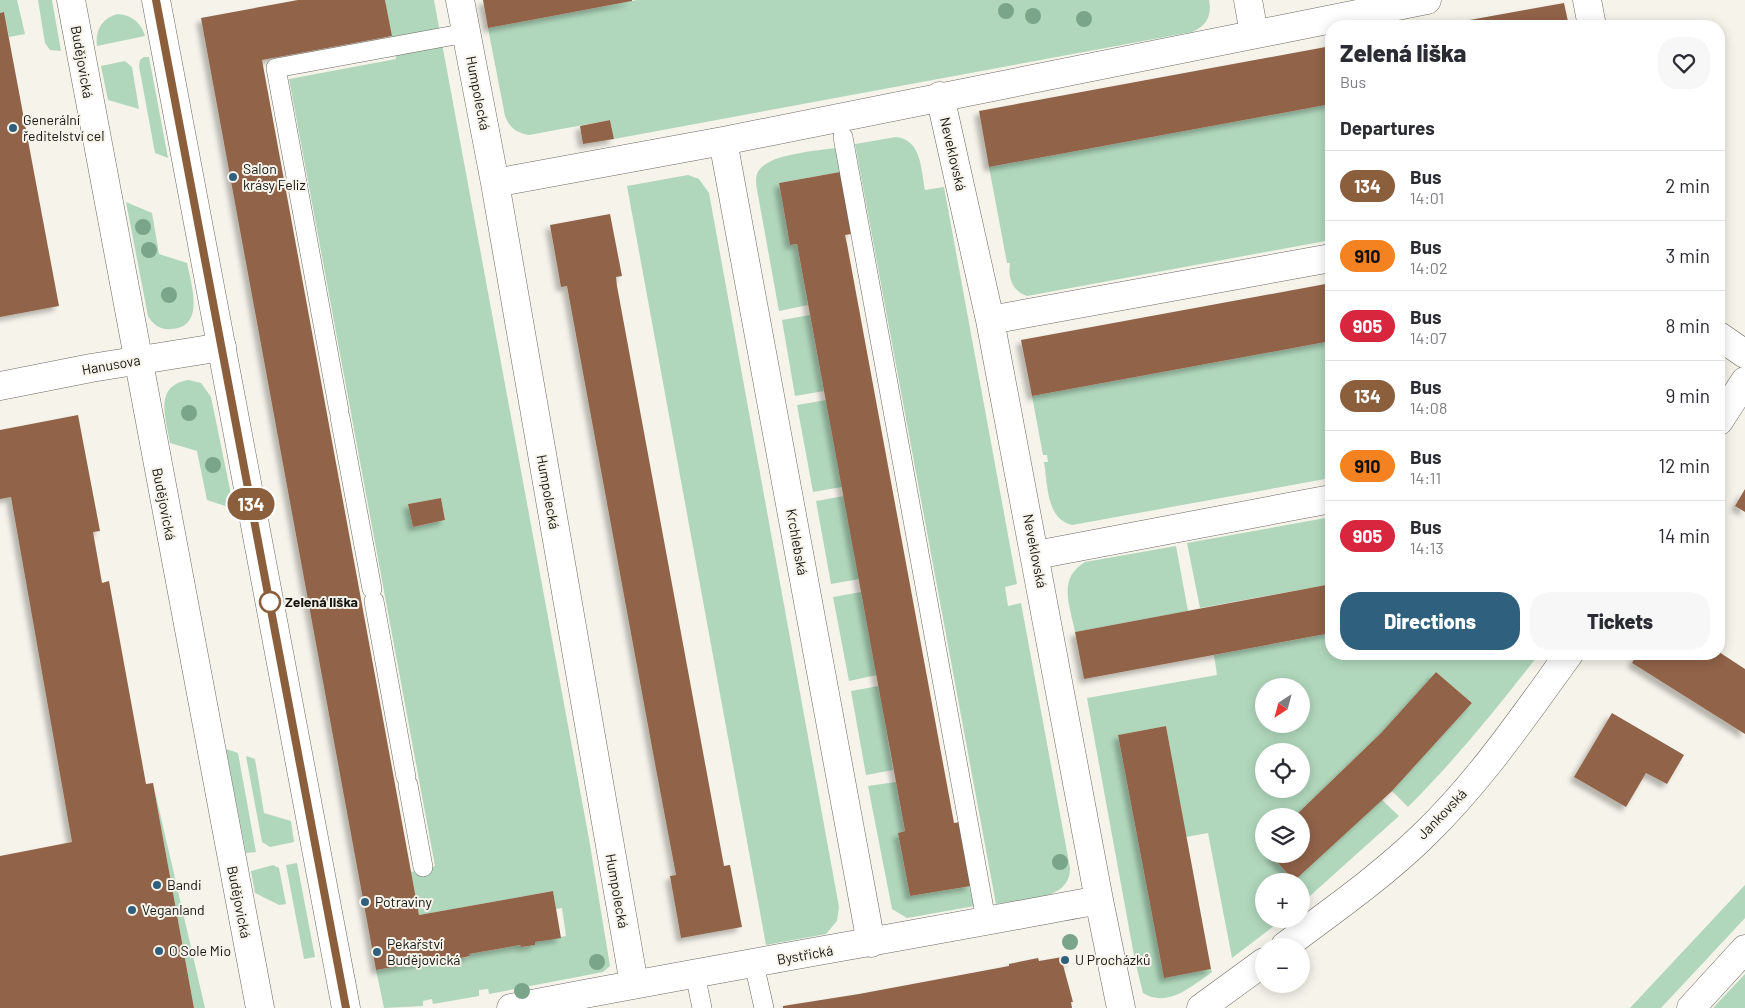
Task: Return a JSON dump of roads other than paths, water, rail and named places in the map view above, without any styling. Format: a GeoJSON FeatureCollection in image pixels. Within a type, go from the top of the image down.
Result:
{"type":"FeatureCollection","features":[{"type":"Feature","properties":{"kind":"street","name":"Budějovická"},"geometry":{"type":"LineString","coordinates":[[71,0],[260,1008]]}},
{"type":"Feature","properties":{"kind":"street"},"geometry":{"type":"LineString","coordinates":[[156,0],[346,1008]]}},
{"type":"Feature","properties":{"kind":"street","name":"Humpolecká"},"geometry":{"type":"LineString","coordinates":[[460,0],[495,183],[634,984]]}},
{"type":"Feature","properties":{"kind":"street"},"geometry":{"type":"LineString","coordinates":[[1248,0],[1254,34]]}},
{"type":"Feature","properties":{"kind":"street"},"geometry":{"type":"LineString","coordinates":[[1325,20],[1427,0]]}},
{"type":"Feature","properties":{"kind":"street"},"geometry":{"type":"LineString","coordinates":[[1587,0],[1591,20]]}},
{"type":"Feature","properties":{"kind":"street"},"geometry":{"type":"LineString","coordinates":[[495,183],[723,141],[1325,20]]}},
{"type":"Feature","properties":{"kind":"street","name":"Neveklovská"},"geometry":{"type":"LineString","coordinates":[[940,96],[990,320],[1121,1008]]}},
{"type":"Feature","properties":{"kind":"street","name":"Krchlebská"},"geometry":{"type":"LineString","coordinates":[[723,141],[871,944]]}},
{"type":"Feature","properties":{"kind":"street"},"geometry":{"type":"LineString","coordinates":[[990,320],[1325,259]]}},
{"type":"Feature","properties":{"kind":"street"},"geometry":{"type":"LineString","coordinates":[[1725,340],[1745,354]]}},
{"type":"Feature","properties":{"kind":"street","name":"Hanusova"},"geometry":{"type":"LineString","coordinates":[[0,386],[137,360],[222,347]]}},
{"type":"Feature","properties":{"kind":"street"},"geometry":{"type":"LineString","coordinates":[[1725,412],[1745,381]]}},
{"type":"Feature","properties":{"kind":"street"},"geometry":{"type":"LineString","coordinates":[[1036,555],[1325,500]]}},
{"type":"Feature","properties":{"kind":"street","name":"Jankovská"},"geometry":{"type":"LineString","coordinates":[[1296,938],[1344,902],[1424,835],[1482,772],[1565,660]]}},
{"type":"Feature","properties":{"kind":"street","name":"Bystřická"},"geometry":{"type":"LineString","coordinates":[[511,1008],[634,984],[871,944],[1099,900]]}},
{"type":"Feature","properties":{"kind":"street"},"geometry":{"type":"LineString","coordinates":[[1691,1008],[1745,949]]}},
{"type":"Feature","properties":{"kind":"street"},"geometry":{"type":"LineString","coordinates":[[1202,1008],[1255,969]]}},
{"type":"Feature","properties":{"kind":"lane"},"geometry":{"type":"LineString","coordinates":[[422,867],[276,68],[466,33]]}},
{"type":"Feature","properties":{"kind":"lane"},"geometry":{"type":"LineString","coordinates":[[843,137],[984,909]]}},
{"type":"Feature","properties":{"kind":"lane"},"geometry":{"type":"LineString","coordinates":[[754,964],[764,1008]]}},
{"type":"Feature","properties":{"kind":"lane"},"geometry":{"type":"LineString","coordinates":[[695,974],[702,1008]]}},
{"type":"Feature","properties":{"kind":"place","name":"Generální ředitelství cel"},"geometry":{"type":"Point","coordinates":[13,128]}},
{"type":"Feature","properties":{"kind":"place","name":"Salon krásy Feliz"},"geometry":{"type":"Point","coordinates":[233,177]}},
{"type":"Feature","properties":{"kind":"place","name":"Zelená liška"},"geometry":{"type":"Point","coordinates":[270,602]}},
{"type":"Feature","properties":{"kind":"place","name":"Bandi"},"geometry":{"type":"Point","coordinates":[157,885]}},
{"type":"Feature","properties":{"kind":"place","name":"Potraviny"},"geometry":{"type":"Point","coordinates":[365,902]}},
{"type":"Feature","properties":{"kind":"place","name":"Veganland"},"geometry":{"type":"Point","coordinates":[132,910]}},
{"type":"Feature","properties":{"kind":"place","name":"O Sole Mio"},"geometry":{"type":"Point","coordinates":[159,951]}},
{"type":"Feature","properties":{"kind":"place","name":"Pekařství Budějovická"},"geometry":{"type":"Point","coordinates":[377,952]}},
{"type":"Feature","properties":{"kind":"place","name":"U Procházků"},"geometry":{"type":"Point","coordinates":[1065,960]}}]}
